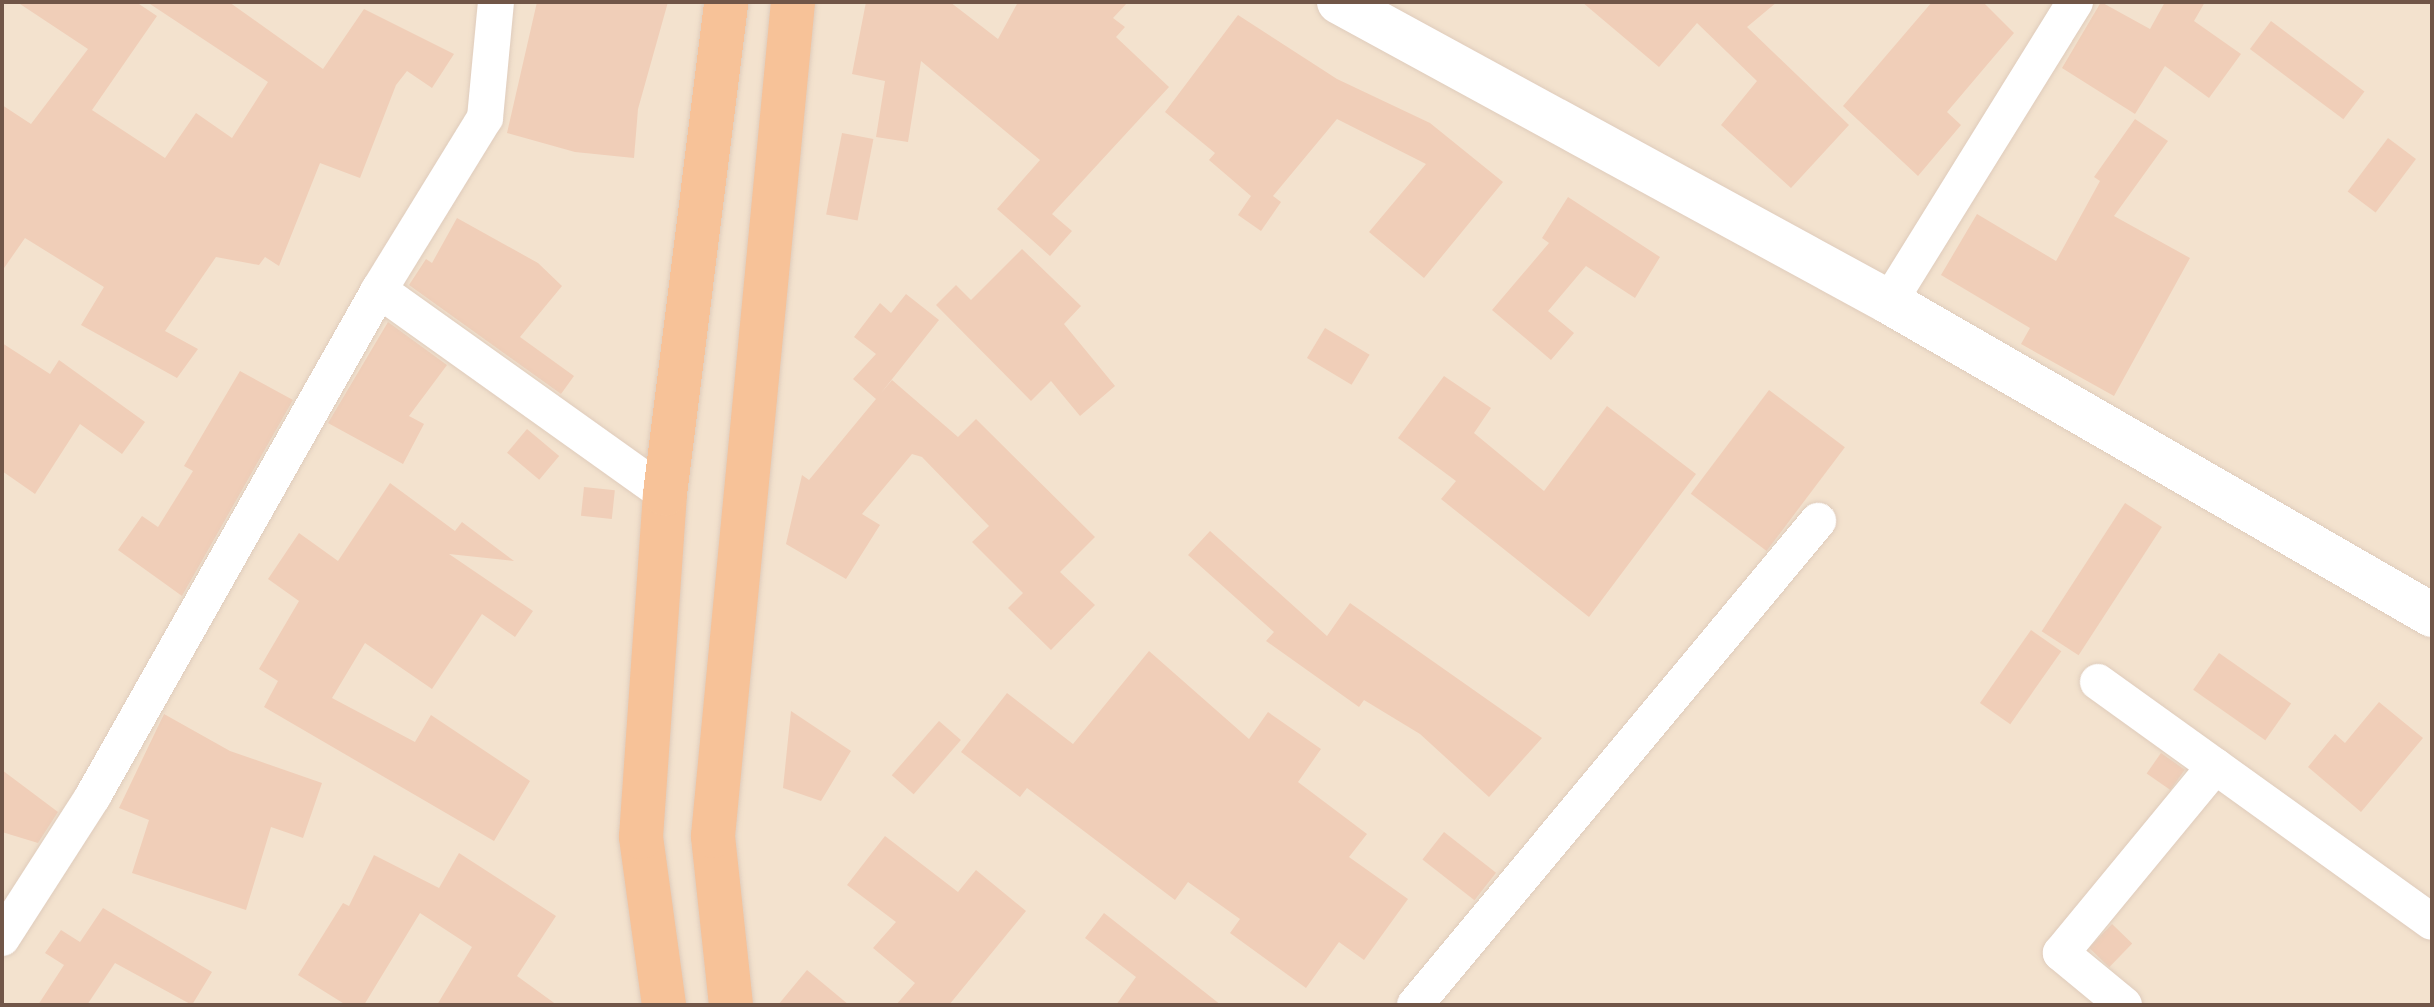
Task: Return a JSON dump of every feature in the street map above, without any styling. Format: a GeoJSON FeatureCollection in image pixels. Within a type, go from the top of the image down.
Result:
{"type":"FeatureCollection","features":[{"type":"Feature","properties":{"kind":"highway"},"geometry":{"type":"LineString","coordinates":[[664,1005],[641,837],[665,494],[726,2]]}},
{"type":"Feature","properties":{"kind":"highway"},"geometry":{"type":"LineString","coordinates":[[731,1005],[713,836],[793,2]]}},
{"type":"Feature","properties":{"kind":"street"},"geometry":{"type":"LineString","coordinates":[[2,938],[93,796],[379,290],[485,118],[496,2]]}},
{"type":"Feature","properties":{"kind":"street"},"geometry":{"type":"LineString","coordinates":[[1339,2],[1889,302],[2432,615]]}},
{"type":"Feature","properties":{"kind":"street"},"geometry":{"type":"LineString","coordinates":[[1889,302],[2075,2]]}},
{"type":"Feature","properties":{"kind":"street"},"geometry":{"type":"LineString","coordinates":[[379,290],[665,494]]}},
{"type":"Feature","properties":{"kind":"street"},"geometry":{"type":"LineString","coordinates":[[1415,1005],[1818,521]]}},
{"type":"Feature","properties":{"kind":"street"},"geometry":{"type":"LineString","coordinates":[[2098,682],[2432,922]]}},
{"type":"Feature","properties":{"kind":"street"},"geometry":{"type":"LineString","coordinates":[[2124,1005],[2061,953],[2215,766]]}},
{"type":"Feature","properties":{"kind":"shaded area"},"geometry":{"type":"Polygon","coordinates":[[[2,2],[2432,2],[2432,1005],[2,1005],[2,2]]]}},
{"type":"Feature","properties":{"kind":"building"},"geometry":{"type":"Polygon","coordinates":[[[17,2],[136,2],[157,16],[92,110],[165,158],[196,113],[232,138],[268,82],[147,2],[229,2],[323,69],[364,9],[454,54],[432,88],[407,71],[396,85],[360,178],[320,163],[279,266],[265,257],[259,265],[216,257],[165,331],[198,349],[177,378],[81,325],[104,287],[25,238],[2,271],[2,105],[31,124],[88,49],[17,2]]]}},
{"type":"Feature","properties":{"kind":"building"},"geometry":{"type":"Polygon","coordinates":[[[537,2],[668,2],[638,109],[634,158],[575,152],[507,133],[537,2]]]}},
{"type":"Feature","properties":{"kind":"building"},"geometry":{"type":"Polygon","coordinates":[[[866,2],[950,2],[998,39],[1018,2],[1128,2],[1113,18],[1125,27],[1116,37],[1169,87],[1052,214],[1072,231],[1050,256],[997,209],[1040,160],[921,61],[908,142],[876,137],[885,81],[852,74],[866,2]]]}},
{"type":"Feature","properties":{"kind":"building"},"geometry":{"type":"Polygon","coordinates":[[[1582,2],[1777,2],[1747,27],[1849,125],[1791,188],[1721,125],[1757,81],[1697,23],[1659,67],[1582,2]]]}},
{"type":"Feature","properties":{"kind":"building"},"geometry":{"type":"Polygon","coordinates":[[[1932,2],[1983,2],[2014,33],[1947,112],[1961,125],[1918,176],[1843,106],[1932,2]]]}},
{"type":"Feature","properties":{"kind":"building"},"geometry":{"type":"Polygon","coordinates":[[[2101,2],[2150,29],[2165,2],[2205,2],[2194,21],[2241,54],[2209,98],[2165,66],[2135,114],[2062,68],[2101,2]]]}},
{"type":"Feature","properties":{"kind":"building"},"geometry":{"type":"Polygon","coordinates":[[[1238,15],[1337,79],[1430,123],[1503,182],[1424,278],[1369,232],[1426,164],[1337,119],[1273,196],[1281,202],[1261,231],[1238,215],[1251,196],[1209,160],[1215,153],[1165,112],[1238,15]]]}},
{"type":"Feature","properties":{"kind":"building"},"geometry":{"type":"Polygon","coordinates":[[[2271,21],[2364,91],[2343,119],[2250,49],[2271,21]]]}},
{"type":"Feature","properties":{"kind":"building"},"geometry":{"type":"Polygon","coordinates":[[[2135,119],[2168,141],[2114,216],[2190,258],[2114,396],[2021,344],[2030,328],[1941,275],[1977,214],[2056,261],[2100,181],[2094,177],[2135,119]]]}},
{"type":"Feature","properties":{"kind":"building"},"geometry":{"type":"Polygon","coordinates":[[[842,133],[873,139],[858,221],[826,214],[842,133]]]}},
{"type":"Feature","properties":{"kind":"building"},"geometry":{"type":"Polygon","coordinates":[[[2388,138],[2416,159],[2376,213],[2348,192],[2388,138]]]}},
{"type":"Feature","properties":{"kind":"building"},"geometry":{"type":"Polygon","coordinates":[[[1568,197],[1660,257],[1635,298],[1586,266],[1548,311],[1574,333],[1551,360],[1492,310],[1549,243],[1542,238],[1568,197]]]}},
{"type":"Feature","properties":{"kind":"building"},"geometry":{"type":"Polygon","coordinates":[[[457,218],[538,263],[562,286],[520,337],[574,376],[561,394],[409,285],[426,259],[432,263],[457,218]]]}},
{"type":"Feature","properties":{"kind":"building"},"geometry":{"type":"Polygon","coordinates":[[[1022,249],[1081,306],[1064,324],[1115,386],[1080,416],[1051,381],[1031,401],[936,305],[956,285],[971,300],[1022,249]]]}},
{"type":"Feature","properties":{"kind":"building"},"geometry":{"type":"Polygon","coordinates":[[[906,294],[939,320],[881,393],[892,380],[958,437],[976,419],[1095,537],[1060,572],[1095,605],[1051,650],[1008,608],[1023,593],[972,542],[989,526],[922,457],[912,454],[862,514],[880,525],[846,579],[786,544],[802,475],[809,480],[876,399],[853,379],[876,354],[854,337],[880,303],[891,313],[906,294]]]}},
{"type":"Feature","properties":{"kind":"building"},"geometry":{"type":"Polygon","coordinates":[[[388,322],[447,365],[409,416],[424,424],[403,464],[328,423],[388,322]]]}},
{"type":"Feature","properties":{"kind":"building"},"geometry":{"type":"Polygon","coordinates":[[[1325,328],[1370,355],[1352,385],[1307,358],[1325,328]]]}},
{"type":"Feature","properties":{"kind":"building"},"geometry":{"type":"Polygon","coordinates":[[[2,343],[50,374],[59,360],[145,422],[122,454],[80,424],[35,494],[2,471],[2,343]]]}},
{"type":"Feature","properties":{"kind":"building"},"geometry":{"type":"Polygon","coordinates":[[[240,371],[293,400],[182,596],[118,550],[142,516],[158,527],[193,471],[184,466],[240,371]]]}},
{"type":"Feature","properties":{"kind":"building"},"geometry":{"type":"Polygon","coordinates":[[[1444,376],[1491,408],[1474,433],[1544,491],[1607,406],[1696,474],[1589,617],[1441,499],[1456,481],[1398,438],[1444,376]]]}},
{"type":"Feature","properties":{"kind":"building"},"geometry":{"type":"Polygon","coordinates":[[[1769,390],[1845,447],[1767,551],[1691,494],[1769,390]]]}},
{"type":"Feature","properties":{"kind":"building"},"geometry":{"type":"Polygon","coordinates":[[[527,429],[559,456],[539,480],[507,453],[527,429]]]}},
{"type":"Feature","properties":{"kind":"building"},"geometry":{"type":"Polygon","coordinates":[[[390,483],[455,531],[462,522],[514,561],[449,554],[533,611],[515,637],[482,614],[432,689],[365,643],[332,698],[415,742],[431,715],[530,781],[494,841],[264,707],[278,681],[259,669],[299,601],[268,579],[299,533],[338,561],[390,483]]]}},
{"type":"Feature","properties":{"kind":"building"},"geometry":{"type":"Polygon","coordinates":[[[584,487],[615,490],[612,519],[581,516],[584,487]]]}},
{"type":"Feature","properties":{"kind":"building"},"geometry":{"type":"Polygon","coordinates":[[[2125,503],[2162,527],[2079,655],[2042,631],[2125,503]]]}},
{"type":"Feature","properties":{"kind":"building"},"geometry":{"type":"Polygon","coordinates":[[[1210,531],[1327,636],[1350,603],[1542,738],[1489,797],[1420,734],[1364,700],[1359,707],[1266,641],[1274,632],[1188,555],[1210,531]]]}},
{"type":"Feature","properties":{"kind":"building"},"geometry":{"type":"Polygon","coordinates":[[[2031,630],[2061,651],[2010,724],[1980,703],[2031,630]]]}},
{"type":"Feature","properties":{"kind":"building"},"geometry":{"type":"Polygon","coordinates":[[[1149,651],[1249,739],[1268,712],[1321,749],[1298,782],[1367,834],[1349,857],[1408,899],[1364,960],[1339,942],[1306,988],[1230,933],[1240,919],[1188,882],[1175,900],[1027,788],[1020,797],[961,752],[1007,693],[1073,744],[1149,651]]]}},
{"type":"Feature","properties":{"kind":"building"},"geometry":{"type":"Polygon","coordinates":[[[2219,653],[2291,703],[2265,740],[2193,690],[2219,653]]]}},
{"type":"Feature","properties":{"kind":"building"},"geometry":{"type":"Polygon","coordinates":[[[2379,702],[2423,738],[2361,812],[2308,767],[2335,734],[2345,743],[2379,702]]]}},
{"type":"Feature","properties":{"kind":"building"},"geometry":{"type":"Polygon","coordinates":[[[791,711],[851,751],[821,801],[783,788],[791,711]]]}},
{"type":"Feature","properties":{"kind":"building"},"geometry":{"type":"Polygon","coordinates":[[[164,714],[230,751],[322,783],[303,838],[271,827],[246,910],[132,873],[149,820],[119,808],[164,714]]]}},
{"type":"Feature","properties":{"kind":"building"},"geometry":{"type":"Polygon","coordinates":[[[939,721],[961,740],[914,794],[892,775],[939,721]]]}},
{"type":"Feature","properties":{"kind":"building"},"geometry":{"type":"Polygon","coordinates":[[[2161,753],[2185,770],[2170,790],[2147,773],[2161,753]]]}},
{"type":"Feature","properties":{"kind":"building"},"geometry":{"type":"Polygon","coordinates":[[[2,770],[58,812],[38,843],[2,832],[2,770]]]}},
{"type":"Feature","properties":{"kind":"building"},"geometry":{"type":"Polygon","coordinates":[[[1444,832],[1496,873],[1474,900],[1422,860],[1444,832]]]}},
{"type":"Feature","properties":{"kind":"building"},"geometry":{"type":"Polygon","coordinates":[[[885,836],[958,892],[976,870],[1026,911],[949,1005],[896,1005],[915,983],[873,948],[896,922],[847,885],[885,836]]]}},
{"type":"Feature","properties":{"kind":"building"},"geometry":{"type":"Polygon","coordinates":[[[459,853],[556,916],[517,976],[557,1005],[437,1005],[472,947],[420,913],[364,1005],[346,1005],[298,975],[343,903],[349,906],[374,855],[439,888],[459,853]]]}},
{"type":"Feature","properties":{"kind":"building"},"geometry":{"type":"Polygon","coordinates":[[[103,908],[212,972],[192,1005],[115,963],[87,1005],[38,1005],[64,965],[45,953],[61,930],[80,942],[103,908]]]}},
{"type":"Feature","properties":{"kind":"building"},"geometry":{"type":"Polygon","coordinates":[[[1104,913],[1221,1005],[1116,1005],[1136,977],[1085,938],[1104,913]]]}},
{"type":"Feature","properties":{"kind":"building"},"geometry":{"type":"Polygon","coordinates":[[[2112,924],[2132,943],[2109,967],[2089,948],[2112,924]]]}},
{"type":"Feature","properties":{"kind":"building"},"geometry":{"type":"Polygon","coordinates":[[[807,970],[849,1005],[778,1005],[807,970]]]}}]}
